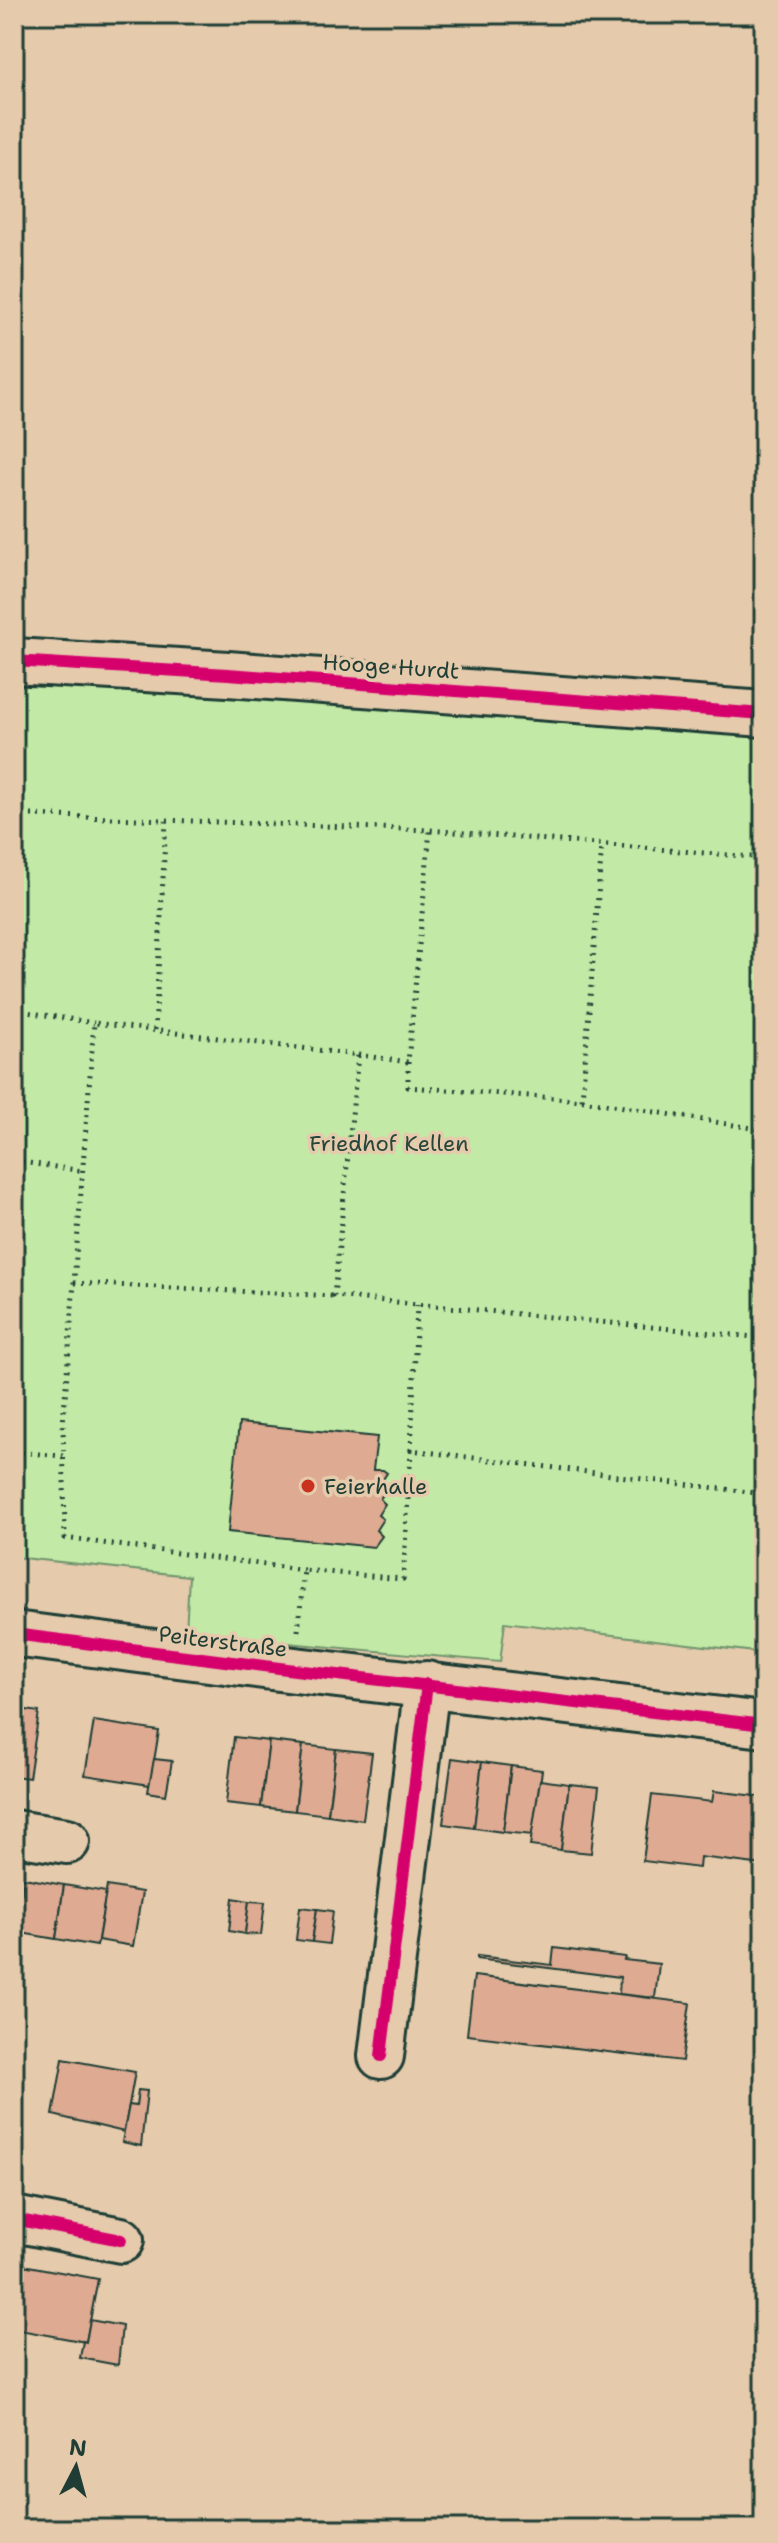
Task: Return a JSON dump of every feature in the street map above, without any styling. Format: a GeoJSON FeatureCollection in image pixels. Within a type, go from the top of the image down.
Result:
{"type":"FeatureCollection","features":[{"type":"Feature","properties":{"kind":"street","name":"Hooge Hurdt"},"geometry":{"type":"LineString","coordinates":[[14,661],[764,714]]}},
{"type":"Feature","properties":{"kind":"street","name":"Peiterstraße"},"geometry":{"type":"LineString","coordinates":[[14,1634],[764,1725]]}},
{"type":"Feature","properties":{"kind":"street"},"geometry":{"type":"LineString","coordinates":[[381,2056],[427,1684]]}},
{"type":"Feature","properties":{"kind":"street"},"geometry":{"type":"LineString","coordinates":[[14,1833],[67,1841]]}},
{"type":"Feature","properties":{"kind":"street"},"geometry":{"type":"LineString","coordinates":[[14,2219],[121,2240]]}},
{"type":"Feature","properties":{"kind":"path"},"geometry":{"type":"LineString","coordinates":[[31,815],[430,830],[764,858]]}},
{"type":"Feature","properties":{"kind":"path"},"geometry":{"type":"LineString","coordinates":[[155,1030],[166,821]]}},
{"type":"Feature","properties":{"kind":"path"},"geometry":{"type":"LineString","coordinates":[[430,830],[408,1087],[582,1100],[764,1130]]}},
{"type":"Feature","properties":{"kind":"path"},"geometry":{"type":"LineString","coordinates":[[582,1100],[602,845]]}},
{"type":"Feature","properties":{"kind":"path"},"geometry":{"type":"LineString","coordinates":[[14,1010],[94,1023],[408,1062]]}},
{"type":"Feature","properties":{"kind":"path"},"geometry":{"type":"LineString","coordinates":[[94,1023],[63,1425],[65,1538],[304,1570],[403,1579],[417,1305]]}},
{"type":"Feature","properties":{"kind":"path"},"geometry":{"type":"LineString","coordinates":[[334,1296],[358,1055]]}},
{"type":"Feature","properties":{"kind":"path"},"geometry":{"type":"LineString","coordinates":[[14,1161],[83,1171]]}},
{"type":"Feature","properties":{"kind":"path"},"geometry":{"type":"LineString","coordinates":[[74,1283],[334,1296],[764,1338]]}},
{"type":"Feature","properties":{"kind":"path"},"geometry":{"type":"LineString","coordinates":[[411,1450],[764,1494]]}},
{"type":"Feature","properties":{"kind":"path"},"geometry":{"type":"LineString","coordinates":[[14,1452],[63,1456]]}},
{"type":"Feature","properties":{"kind":"path"},"geometry":{"type":"LineString","coordinates":[[295,1670],[304,1570]]}},
{"type":"Feature","properties":{"kind":"green space","name":"Friedhof Kellen"},"geometry":{"type":"Polygon","coordinates":[[[14,679],[764,729],[764,1653],[505,1622],[500,1662],[186,1634],[189,1576],[14,1557],[14,679]]]}},
{"type":"Feature","properties":{"kind":"building","name":"Feierhalle"},"geometry":{"type":"Polygon","coordinates":[[[239,1423],[377,1437],[373,1470],[387,1473],[380,1484],[387,1489],[380,1499],[385,1504],[378,1515],[383,1519],[376,1530],[382,1536],[374,1547],[228,1532],[239,1423]]]}},
{"type":"Feature","properties":{"kind":"building"},"geometry":{"type":"Polygon","coordinates":[[[14,1708],[39,1712],[29,1778],[14,1776],[14,1708]]]}},
{"type":"Feature","properties":{"kind":"building"},"geometry":{"type":"Polygon","coordinates":[[[94,1721],[159,1731],[150,1785],[85,1775],[94,1721]]]}},
{"type":"Feature","properties":{"kind":"building"},"geometry":{"type":"Polygon","coordinates":[[[234,1737],[269,1741],[261,1807],[226,1803],[234,1737]]]}},
{"type":"Feature","properties":{"kind":"building"},"geometry":{"type":"Polygon","coordinates":[[[269,1741],[303,1745],[295,1811],[261,1807],[269,1741]]]}},
{"type":"Feature","properties":{"kind":"building"},"geometry":{"type":"Polygon","coordinates":[[[303,1745],[336,1749],[328,1815],[295,1811],[303,1745]]]}},
{"type":"Feature","properties":{"kind":"building"},"geometry":{"type":"Polygon","coordinates":[[[336,1749],[372,1753],[363,1820],[328,1815],[336,1749]]]}},
{"type":"Feature","properties":{"kind":"building"},"geometry":{"type":"Polygon","coordinates":[[[452,1758],[482,1762],[474,1828],[443,1824],[452,1758]]]}},
{"type":"Feature","properties":{"kind":"building"},"geometry":{"type":"Polygon","coordinates":[[[154,1759],[172,1761],[166,1795],[148,1792],[154,1759]]]}},
{"type":"Feature","properties":{"kind":"building"},"geometry":{"type":"Polygon","coordinates":[[[482,1762],[511,1766],[503,1832],[474,1828],[482,1762]]]}},
{"type":"Feature","properties":{"kind":"building"},"geometry":{"type":"Polygon","coordinates":[[[511,1766],[542,1770],[533,1835],[503,1832],[511,1766]]]}},
{"type":"Feature","properties":{"kind":"building"},"geometry":{"type":"Polygon","coordinates":[[[540,1780],[569,1784],[561,1850],[530,1846],[540,1780]]]}},
{"type":"Feature","properties":{"kind":"building"},"geometry":{"type":"Polygon","coordinates":[[[569,1784],[599,1787],[591,1853],[561,1850],[569,1784]]]}},
{"type":"Feature","properties":{"kind":"building"},"geometry":{"type":"Polygon","coordinates":[[[714,1791],[764,1797],[764,1865],[700,1857],[699,1868],[643,1861],[652,1795],[712,1802],[714,1791]]]}},
{"type":"Feature","properties":{"kind":"building"},"geometry":{"type":"Polygon","coordinates":[[[24,1878],[64,1885],[56,1939],[15,1932],[24,1878]]]}},
{"type":"Feature","properties":{"kind":"building"},"geometry":{"type":"Polygon","coordinates":[[[14,1882],[23,1884],[14,1935],[14,1882]]]}},
{"type":"Feature","properties":{"kind":"building"},"geometry":{"type":"Polygon","coordinates":[[[64,1885],[106,1892],[97,1946],[56,1939],[64,1885]]]}},
{"type":"Feature","properties":{"kind":"building"},"geometry":{"type":"Polygon","coordinates":[[[107,1886],[142,1892],[133,1946],[98,1940],[107,1886]]]}},
{"type":"Feature","properties":{"kind":"building"},"geometry":{"type":"Polygon","coordinates":[[[233,1898],[249,1901],[245,1934],[229,1931],[233,1898]]]}},
{"type":"Feature","properties":{"kind":"building"},"geometry":{"type":"Polygon","coordinates":[[[249,1901],[265,1902],[261,1935],[245,1934],[249,1901]]]}},
{"type":"Feature","properties":{"kind":"building"},"geometry":{"type":"Polygon","coordinates":[[[300,1907],[317,1909],[312,1942],[296,1940],[300,1907]]]}},
{"type":"Feature","properties":{"kind":"building"},"geometry":{"type":"Polygon","coordinates":[[[317,1909],[333,1911],[329,1944],[312,1942],[317,1909]]]}},
{"type":"Feature","properties":{"kind":"building"},"geometry":{"type":"Polygon","coordinates":[[[554,1948],[659,1964],[655,1998],[619,1994],[620,1977],[477,1959],[477,1956],[552,1965],[554,1948]]]}},
{"type":"Feature","properties":{"kind":"building"},"geometry":{"type":"Polygon","coordinates":[[[474,1976],[690,2003],[682,2061],[467,2035],[474,1976]]]}},
{"type":"Feature","properties":{"kind":"building"},"geometry":{"type":"Polygon","coordinates":[[[63,2059],[135,2072],[124,2132],[53,2115],[63,2059]]]}},
{"type":"Feature","properties":{"kind":"building"},"geometry":{"type":"Polygon","coordinates":[[[138,2090],[147,2091],[141,2146],[122,2142],[129,2105],[136,2106],[138,2090]]]}},
{"type":"Feature","properties":{"kind":"building"},"geometry":{"type":"Polygon","coordinates":[[[23,2265],[98,2279],[86,2342],[14,2329],[23,2265]]]}},
{"type":"Feature","properties":{"kind":"building"},"geometry":{"type":"Polygon","coordinates":[[[90,2320],[122,2326],[118,2365],[80,2358],[90,2320]]]}},
{"type":"Feature","properties":{"kind":"cycle path"},"geometry":{"type":"LineString","coordinates":[[14,661],[764,714]]}},
{"type":"Feature","properties":{"kind":"cycle path"},"geometry":{"type":"LineString","coordinates":[[14,1634],[764,1725]]}},
{"type":"Feature","properties":{"kind":"cycle path"},"geometry":{"type":"LineString","coordinates":[[381,2056],[427,1684]]}},
{"type":"Feature","properties":{"kind":"cycle path"},"geometry":{"type":"LineString","coordinates":[[14,2219],[121,2240]]}},
{"type":"Feature","properties":{"kind":"place","name":"Feierhalle"},"geometry":{"type":"Point","coordinates":[308,1486]}}]}
